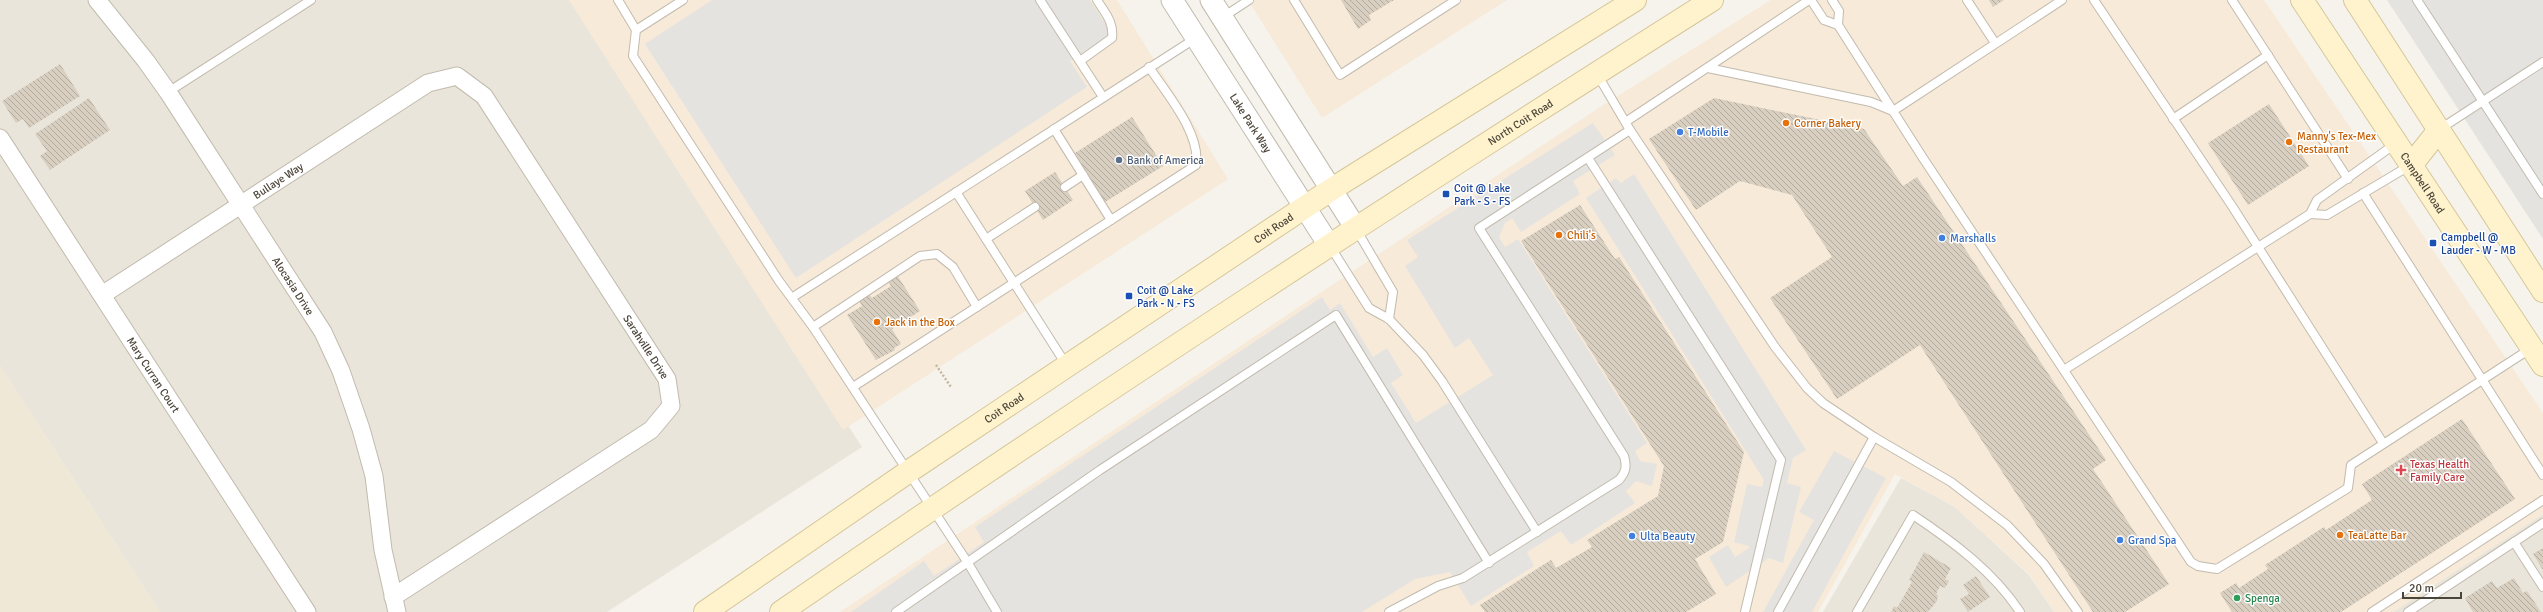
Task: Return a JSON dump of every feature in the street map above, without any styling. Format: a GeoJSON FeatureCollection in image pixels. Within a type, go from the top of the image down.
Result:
{"type":"FeatureCollection","features":[{"type":"Feature","properties":{"kind":"main road"},"geometry":{"type":"LineString","coordinates":[[1305,208],[1332,189],[1635,0]]}},
{"type":"Feature","properties":{"kind":"main road","name":"North Coit Road"},"geometry":{"type":"LineString","coordinates":[[1329,245],[1712,0]]}},
{"type":"Feature","properties":{"kind":"main road","name":"Campbell Road"},"geometry":{"type":"LineString","coordinates":[[2302,0],[2412,164],[2537,357]]}},
{"type":"Feature","properties":{"kind":"main road"},"geometry":{"type":"LineString","coordinates":[[2355,0],[2543,291]]}},
{"type":"Feature","properties":{"kind":"main road"},"geometry":{"type":"LineString","coordinates":[[2397,142],[2439,130]]}},
{"type":"Feature","properties":{"kind":"main road"},"geometry":{"type":"LineString","coordinates":[[2412,164],[2439,130]]}},
{"type":"Feature","properties":{"kind":"main road","name":"Coit Road"},"geometry":{"type":"LineString","coordinates":[[706,612],[908,472],[1305,208]]}},
{"type":"Feature","properties":{"kind":"main road"},"geometry":{"type":"LineString","coordinates":[[781,612],[932,508],[1329,245]]}},
{"type":"Feature","properties":{"kind":"street","name":"Alocasia Drive"},"geometry":{"type":"LineString","coordinates":[[97,0],[146,60],[168,92],[323,332],[341,371],[361,429],[374,476],[383,550],[395,604]]}},
{"type":"Feature","properties":{"kind":"street","name":"Lake Park Way"},"geometry":{"type":"LineString","coordinates":[[1172,0],[1329,245]]}},
{"type":"Feature","properties":{"kind":"street"},"geometry":{"type":"LineString","coordinates":[[1211,0],[1355,227]]}},
{"type":"Feature","properties":{"kind":"street","name":"Bullaye Way"},"geometry":{"type":"LineString","coordinates":[[102,295],[428,83],[457,76]]}},
{"type":"Feature","properties":{"kind":"street","name":"Sarahville Drive"},"geometry":{"type":"LineString","coordinates":[[395,604],[651,430],[671,406],[667,379],[518,148],[484,96],[457,76]]}},
{"type":"Feature","properties":{"kind":"street","name":"Mary Curran Court"},"geometry":{"type":"LineString","coordinates":[[0,138],[307,612]]}},
{"type":"Feature","properties":{"kind":"lane"},"geometry":{"type":"LineString","coordinates":[[168,92],[311,0]]}},
{"type":"Feature","properties":{"kind":"lane"},"geometry":{"type":"LineString","coordinates":[[618,0],[636,30],[633,56],[779,281],[793,297],[814,327],[968,563],[997,612]]}},
{"type":"Feature","properties":{"kind":"lane"},"geometry":{"type":"LineString","coordinates":[[636,30],[683,0]]}},
{"type":"Feature","properties":{"kind":"lane"},"geometry":{"type":"LineString","coordinates":[[1040,0],[1103,98]]}},
{"type":"Feature","properties":{"kind":"lane"},"geometry":{"type":"LineString","coordinates":[[1080,61],[1112,38],[1113,29],[1111,21],[1097,0]]}},
{"type":"Feature","properties":{"kind":"lane"},"geometry":{"type":"LineString","coordinates":[[1222,18],[1249,0]]}},
{"type":"Feature","properties":{"kind":"lane"},"geometry":{"type":"LineString","coordinates":[[1294,0],[1340,75],[1456,0]]}},
{"type":"Feature","properties":{"kind":"lane"},"geometry":{"type":"LineString","coordinates":[[1627,122],[1810,0],[1824,20],[1838,24]]}},
{"type":"Feature","properties":{"kind":"lane"},"geometry":{"type":"LineString","coordinates":[[1832,0],[1839,11],[1838,24],[1893,111],[2191,562],[2198,566],[2217,569],[2348,488],[2351,465],[2383,443],[2482,380],[2537,357]]}},
{"type":"Feature","properties":{"kind":"lane"},"geometry":{"type":"LineString","coordinates":[[1967,0],[1995,43]]}},
{"type":"Feature","properties":{"kind":"lane"},"geometry":{"type":"LineString","coordinates":[[1893,111],[2062,0]]}},
{"type":"Feature","properties":{"kind":"lane"},"geometry":{"type":"LineString","coordinates":[[2094,0],[2257,246],[2383,443]]}},
{"type":"Feature","properties":{"kind":"lane"},"geometry":{"type":"LineString","coordinates":[[2232,0],[2348,179]]}},
{"type":"Feature","properties":{"kind":"lane"},"geometry":{"type":"LineString","coordinates":[[2417,0],[2543,194]]}},
{"type":"Feature","properties":{"kind":"lane"},"geometry":{"type":"LineString","coordinates":[[793,297],[1197,37]]}},
{"type":"Feature","properties":{"kind":"lane"},"geometry":{"type":"LineString","coordinates":[[2173,119],[2268,55]]}},
{"type":"Feature","properties":{"kind":"lane"},"geometry":{"type":"LineString","coordinates":[[2439,130],[2543,62]]}},
{"type":"Feature","properties":{"kind":"lane"},"geometry":{"type":"LineString","coordinates":[[852,387],[1196,165],[1198,154],[1190,130],[1149,68]]}},
{"type":"Feature","properties":{"kind":"lane"},"geometry":{"type":"LineString","coordinates":[[1708,68],[1871,102],[1893,111]]}},
{"type":"Feature","properties":{"kind":"lane"},"geometry":{"type":"LineString","coordinates":[[1596,73],[1627,122],[1630,130],[1791,369],[1823,403],[1874,436],[1951,482],[2007,525],[2044,564],[2078,612]]}},
{"type":"Feature","properties":{"kind":"lane"},"geometry":{"type":"LineString","coordinates":[[1054,129],[1082,176],[1111,220]]}},
{"type":"Feature","properties":{"kind":"lane"},"geometry":{"type":"LineString","coordinates":[[1389,612],[1438,586],[1463,578],[1619,480],[1626,464],[1624,456],[1479,228],[1630,130]]}},
{"type":"Feature","properties":{"kind":"lane"},"geometry":{"type":"LineString","coordinates":[[2064,370],[2257,246],[2310,214],[2317,200],[2397,142]]}},
{"type":"Feature","properties":{"kind":"lane"},"geometry":{"type":"LineString","coordinates":[[1588,158],[1781,460],[1745,612]]}},
{"type":"Feature","properties":{"kind":"lane"},"geometry":{"type":"LineString","coordinates":[[2310,214],[2327,215],[2412,164]]}},
{"type":"Feature","properties":{"kind":"lane"},"geometry":{"type":"LineString","coordinates":[[1065,187],[1082,176]]}},
{"type":"Feature","properties":{"kind":"lane"},"geometry":{"type":"LineString","coordinates":[[956,192],[1013,283],[1068,366]]}},
{"type":"Feature","properties":{"kind":"lane"},"geometry":{"type":"LineString","coordinates":[[2363,193],[2543,475]]}},
{"type":"Feature","properties":{"kind":"lane"},"geometry":{"type":"LineString","coordinates":[[986,239],[1035,207]]}},
{"type":"Feature","properties":{"kind":"lane"},"geometry":{"type":"LineString","coordinates":[[1355,227],[1392,292],[1389,319]]}},
{"type":"Feature","properties":{"kind":"lane"},"geometry":{"type":"LineString","coordinates":[[1329,245],[1369,308],[1389,319],[1423,355],[1442,381],[1537,532]]}},
{"type":"Feature","properties":{"kind":"lane"},"geometry":{"type":"LineString","coordinates":[[814,327],[920,256],[937,254],[953,267],[978,307]]}},
{"type":"Feature","properties":{"kind":"lane"},"geometry":{"type":"LineString","coordinates":[[896,612],[1100,470],[1336,315],[1489,563]]}},
{"type":"Feature","properties":{"kind":"lane"},"geometry":{"type":"LineString","coordinates":[[1778,612],[1874,436]]}},
{"type":"Feature","properties":{"kind":"lane"},"geometry":{"type":"LineString","coordinates":[[2372,612],[2543,500]]}},
{"type":"Feature","properties":{"kind":"lane"},"geometry":{"type":"LineString","coordinates":[[1857,612],[1914,515],[1965,553],[2008,594],[2020,612]]}},
{"type":"Feature","properties":{"kind":"lane"},"geometry":{"type":"LineString","coordinates":[[2408,612],[2543,523]]}},
{"type":"Feature","properties":{"kind":"lane"},"geometry":{"type":"LineString","coordinates":[[2514,542],[2543,587]]}},
{"type":"Feature","properties":{"kind":"path"},"geometry":{"type":"LineString","coordinates":[[936,365],[951,387]]}},
{"type":"Feature","properties":{"kind":"shaded area"},"geometry":{"type":"Polygon","coordinates":[[[0,0],[571,0],[862,447],[607,612],[160,612],[0,366],[0,0]]]}},
{"type":"Feature","properties":{"kind":"shaded area"},"geometry":{"type":"Polygon","coordinates":[[[569,0],[1117,0],[1228,179],[843,430],[569,0]]]}},
{"type":"Feature","properties":{"kind":"shaded area"},"geometry":{"type":"Polygon","coordinates":[[[712,0],[1090,0],[1112,34],[1070,61],[1087,87],[796,278],[645,44],[712,0]]]}},
{"type":"Feature","properties":{"kind":"shaded area"},"geometry":{"type":"Polygon","coordinates":[[[1248,0],[1507,0],[1322,118],[1248,0]]]}},
{"type":"Feature","properties":{"kind":"shaded area"},"geometry":{"type":"Polygon","coordinates":[[[1771,0],[2264,0],[2543,413],[2543,514],[2393,612],[2054,612],[2029,574],[1955,507],[1895,474],[1818,612],[840,612],[1597,109],[1771,0]]]}},
{"type":"Feature","properties":{"kind":"shaded area"},"geometry":{"type":"Polygon","coordinates":[[[2387,0],[2543,0],[2543,239],[2387,0]]]}},
{"type":"Feature","properties":{"kind":"shaded area"},"geometry":{"type":"Polygon","coordinates":[[[1593,123],[1615,155],[1573,181],[1580,194],[1521,232],[1512,218],[1505,223],[1499,237],[1505,247],[1518,239],[1647,443],[1635,451],[1640,461],[1657,464],[1652,486],[1636,481],[1626,491],[1635,503],[1571,545],[1561,531],[1527,552],[1534,566],[1471,606],[1450,572],[1415,579],[1362,612],[851,612],[924,561],[934,576],[984,542],[975,527],[1322,297],[1330,310],[1340,303],[1373,357],[1387,348],[1403,375],[1391,383],[1416,423],[1493,375],[1469,338],[1455,348],[1405,266],[1418,257],[1407,240],[1593,123]]]}},
{"type":"Feature","properties":{"kind":"shaded area"},"geometry":{"type":"Polygon","coordinates":[[[1634,174],[1806,450],[1793,458],[1787,483],[1801,487],[1783,563],[1769,558],[1726,587],[1709,557],[1728,545],[1735,557],[1749,548],[1749,546],[1734,542],[1747,484],[1762,487],[1764,480],[1586,198],[1616,178],[1621,183],[1634,174]]]}},
{"type":"Feature","properties":{"kind":"shaded area"},"geometry":{"type":"Polygon","coordinates":[[[0,366],[160,612],[0,612],[0,366]]]}},
{"type":"Feature","properties":{"kind":"shaded area"},"geometry":{"type":"Polygon","coordinates":[[[1834,451],[1886,478],[1812,612],[1763,612],[1814,520],[1799,512],[1834,451]]]}},
{"type":"Feature","properties":{"kind":"shaded area"},"geometry":{"type":"Polygon","coordinates":[[[1901,478],[1955,507],[2029,575],[2054,612],[1823,612],[1901,478]]]}},
{"type":"Feature","properties":{"kind":"shaded area"},"geometry":{"type":"Polygon","coordinates":[[[2543,514],[2543,612],[2393,612],[2543,514]]]}},
{"type":"Feature","properties":{"kind":"building"},"geometry":{"type":"Polygon","coordinates":[[[1341,0],[1394,0],[1369,15],[1371,20],[1358,29],[1341,0]]]}},
{"type":"Feature","properties":{"kind":"building"},"geometry":{"type":"Polygon","coordinates":[[[1989,0],[2004,0],[1993,7],[1989,0]]]}},
{"type":"Feature","properties":{"kind":"building"},"geometry":{"type":"Polygon","coordinates":[[[60,64],[80,96],[29,128],[23,119],[16,123],[2,101],[60,64]]]}},
{"type":"Feature","properties":{"kind":"building"},"geometry":{"type":"Polygon","coordinates":[[[89,98],[110,130],[50,170],[40,156],[47,151],[35,134],[89,98]]]}},
{"type":"Feature","properties":{"kind":"building"},"geometry":{"type":"Polygon","coordinates":[[[1714,98],[1864,129],[1903,186],[1917,177],[2106,460],[2093,469],[2169,584],[2125,612],[2093,612],[1920,345],[1837,399],[1770,298],[1832,257],[1792,195],[1740,181],[1696,210],[1649,139],[1714,98]]]}},
{"type":"Feature","properties":{"kind":"building"},"geometry":{"type":"Polygon","coordinates":[[[2269,104],[2309,166],[2248,205],[2208,143],[2269,104]]]}},
{"type":"Feature","properties":{"kind":"building","name":"Bank of America"},"geometry":{"type":"Polygon","coordinates":[[[1132,117],[1163,166],[1105,202],[1075,153],[1132,117]]]}},
{"type":"Feature","properties":{"kind":"building"},"geometry":{"type":"Polygon","coordinates":[[[1055,172],[1073,200],[1043,220],[1025,191],[1055,172]]]}},
{"type":"Feature","properties":{"kind":"building"},"geometry":{"type":"Polygon","coordinates":[[[1580,205],[1615,259],[1619,257],[1744,452],[1723,542],[1695,559],[1716,594],[1686,612],[1485,612],[1480,605],[1551,560],[1556,568],[1592,547],[1587,540],[1658,496],[1664,466],[1521,241],[1580,205]]]}},
{"type":"Feature","properties":{"kind":"building","name":"Jack in the Box"},"geometry":{"type":"Polygon","coordinates":[[[897,275],[920,311],[892,329],[901,344],[894,348],[895,350],[876,360],[847,315],[862,306],[859,300],[869,294],[872,298],[891,286],[888,281],[897,275]]]}},
{"type":"Feature","properties":{"kind":"building"},"geometry":{"type":"Polygon","coordinates":[[[2462,419],[2515,499],[2341,612],[2232,612],[2220,593],[2236,583],[2239,588],[2268,569],[2265,565],[2324,527],[2326,530],[2372,500],[2362,484],[2462,419]]]}},
{"type":"Feature","properties":{"kind":"building"},"geometry":{"type":"Polygon","coordinates":[[[2543,548],[2543,570],[2533,554],[2543,548]]]}},
{"type":"Feature","properties":{"kind":"building"},"geometry":{"type":"Polygon","coordinates":[[[1924,552],[1951,568],[1945,579],[1949,581],[1945,588],[1940,586],[1936,594],[1938,595],[1937,601],[1928,612],[1891,612],[1894,606],[1897,608],[1912,582],[1909,580],[1924,552]]]}},
{"type":"Feature","properties":{"kind":"building"},"geometry":{"type":"Polygon","coordinates":[[[1976,576],[1990,597],[1968,612],[1960,599],[1969,594],[1963,585],[1976,576]]]}},
{"type":"Feature","properties":{"kind":"building"},"geometry":{"type":"Polygon","coordinates":[[[2514,578],[2523,593],[2527,591],[2541,612],[2473,612],[2465,598],[2492,581],[2497,588],[2514,578]]]}},
{"type":"Feature","properties":{"kind":"place","name":"Corner Bakery"},"geometry":{"type":"Point","coordinates":[1786,123]}},
{"type":"Feature","properties":{"kind":"place","name":"T-Mobile"},"geometry":{"type":"Point","coordinates":[1680,132]}},
{"type":"Feature","properties":{"kind":"place","name":"Manny's Tex-Mex Restaurant"},"geometry":{"type":"Point","coordinates":[2289,142]}},
{"type":"Feature","properties":{"kind":"place","name":"Bank of America"},"geometry":{"type":"Point","coordinates":[1119,160]}},
{"type":"Feature","properties":{"kind":"place","name":"Coit @ Lake Park - S - FS"},"geometry":{"type":"Point","coordinates":[1446,194]}},
{"type":"Feature","properties":{"kind":"place","name":"Chili's"},"geometry":{"type":"Point","coordinates":[1559,235]}},
{"type":"Feature","properties":{"kind":"place","name":"Marshalls"},"geometry":{"type":"Point","coordinates":[1942,238]}},
{"type":"Feature","properties":{"kind":"place","name":"Campbell @ Lauder - W - MB"},"geometry":{"type":"Point","coordinates":[2433,243]}},
{"type":"Feature","properties":{"kind":"place","name":"Coit @ Lake Park - N - FS"},"geometry":{"type":"Point","coordinates":[1129,296]}},
{"type":"Feature","properties":{"kind":"place","name":"Jack in the Box"},"geometry":{"type":"Point","coordinates":[877,322]}},
{"type":"Feature","properties":{"kind":"place","name":"Texas Health Family Care"},"geometry":{"type":"Point","coordinates":[2401,470]}},
{"type":"Feature","properties":{"kind":"place","name":"TeaLatte Bar"},"geometry":{"type":"Point","coordinates":[2340,535]}},
{"type":"Feature","properties":{"kind":"place","name":"Ulta Beauty"},"geometry":{"type":"Point","coordinates":[1632,536]}},
{"type":"Feature","properties":{"kind":"place","name":"Grand Spa"},"geometry":{"type":"Point","coordinates":[2120,540]}},
{"type":"Feature","properties":{"kind":"place","name":"Spenga"},"geometry":{"type":"Point","coordinates":[2237,598]}}]}
